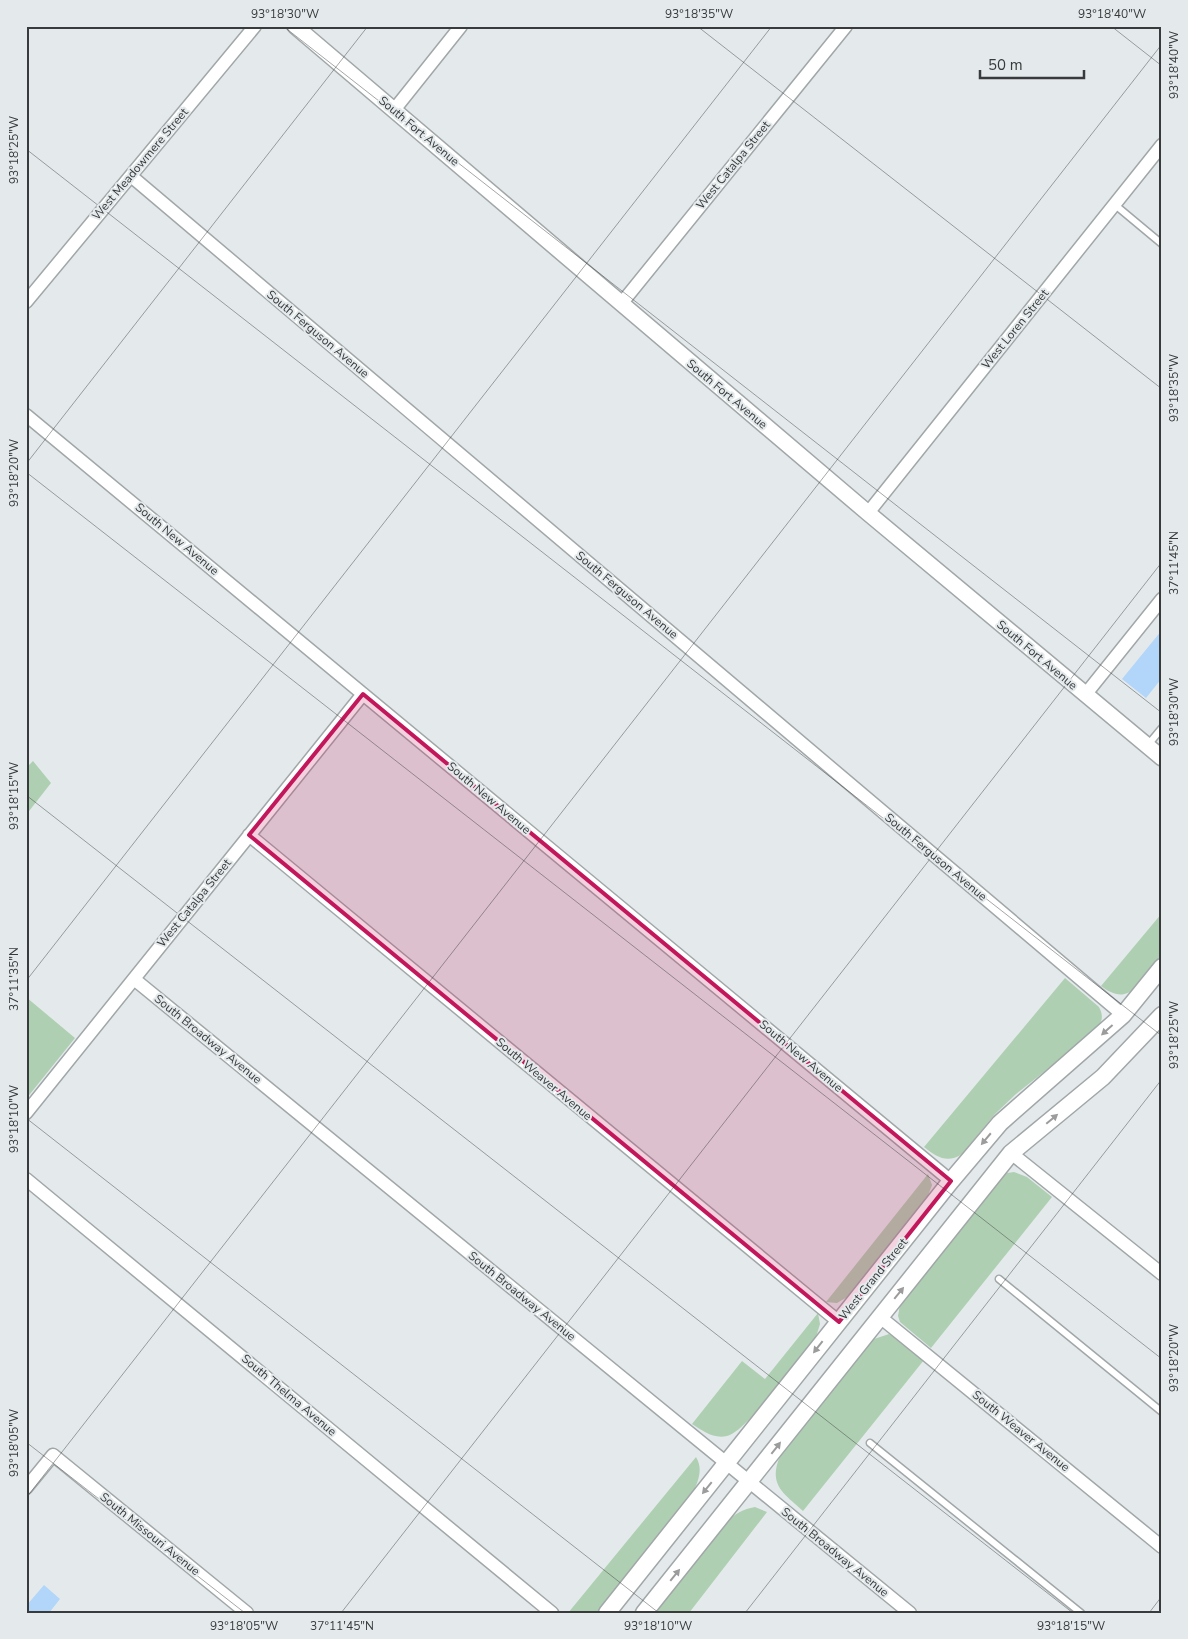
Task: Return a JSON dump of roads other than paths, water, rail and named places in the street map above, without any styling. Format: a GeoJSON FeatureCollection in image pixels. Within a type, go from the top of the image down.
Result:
{"type":"FeatureCollection","features":[{"type":"Feature","properties":{"kind":"main road","name":"West Grand Street"},"geometry":{"type":"LineString","coordinates":[[607,1613],[951,1180],[1000,1123],[1123,1015],[1162,967]]}},
{"type":"Feature","properties":{"kind":"main road"},"geometry":{"type":"LineString","coordinates":[[644,1613],[1011,1153],[1102,1077],[1162,1015]]}},
{"type":"Feature","properties":{"kind":"street","name":"West Meadowmere Street"},"geometry":{"type":"LineString","coordinates":[[26,302],[254,26]]}},
{"type":"Feature","properties":{"kind":"street","name":"South Fort Avenue"},"geometry":{"type":"LineString","coordinates":[[295,26],[868,513],[1085,696],[1162,758]]}},
{"type":"Feature","properties":{"kind":"street"},"geometry":{"type":"LineString","coordinates":[[394,110],[461,26]]}},
{"type":"Feature","properties":{"kind":"street","name":"West Catalpa Street"},"geometry":{"type":"LineString","coordinates":[[621,304],[846,26]]}},
{"type":"Feature","properties":{"kind":"street","name":"West Loren Street"},"geometry":{"type":"LineString","coordinates":[[868,513],[1162,145]]}},
{"type":"Feature","properties":{"kind":"street","name":"South Ferguson Avenue"},"geometry":{"type":"LineString","coordinates":[[131,176],[1123,1015]]}},
{"type":"Feature","properties":{"kind":"street","name":"South New Avenue"},"geometry":{"type":"LineString","coordinates":[[26,415],[951,1180]]}},
{"type":"Feature","properties":{"kind":"street"},"geometry":{"type":"LineString","coordinates":[[1085,696],[1162,599]]}},
{"type":"Feature","properties":{"kind":"street","name":"West Catalpa Street"},"geometry":{"type":"LineString","coordinates":[[26,1114],[363,694]]}},
{"type":"Feature","properties":{"kind":"street","name":"South Weaver Avenue"},"geometry":{"type":"LineString","coordinates":[[249,835],[838,1322]]}},
{"type":"Feature","properties":{"kind":"street","name":"South Broadway Avenue"},"geometry":{"type":"LineString","coordinates":[[134,979],[910,1613]]}},
{"type":"Feature","properties":{"kind":"street"},"geometry":{"type":"LineString","coordinates":[[1011,1153],[1162,1274]]}},
{"type":"Feature","properties":{"kind":"street","name":"South Thelma Avenue"},"geometry":{"type":"LineString","coordinates":[[26,1179],[552,1613]]}},
{"type":"Feature","properties":{"kind":"street","name":"South Weaver Avenue"},"geometry":{"type":"LineString","coordinates":[[880,1317],[1162,1547]]}},
{"type":"Feature","properties":{"kind":"street","name":"South Missouri Avenue"},"geometry":{"type":"LineString","coordinates":[[26,1488],[53,1455],[247,1613]]}},
{"type":"Feature","properties":{"kind":"lane"},"geometry":{"type":"LineString","coordinates":[[1114,204],[1162,244]]}},
{"type":"Feature","properties":{"kind":"lane"},"geometry":{"type":"LineString","coordinates":[[1147,746],[1162,728]]}},
{"type":"Feature","properties":{"kind":"lane"},"geometry":{"type":"LineString","coordinates":[[999,1279],[1162,1412]]}},
{"type":"Feature","properties":{"kind":"lane"},"geometry":{"type":"LineString","coordinates":[[870,1443],[1081,1613]]}}]}
